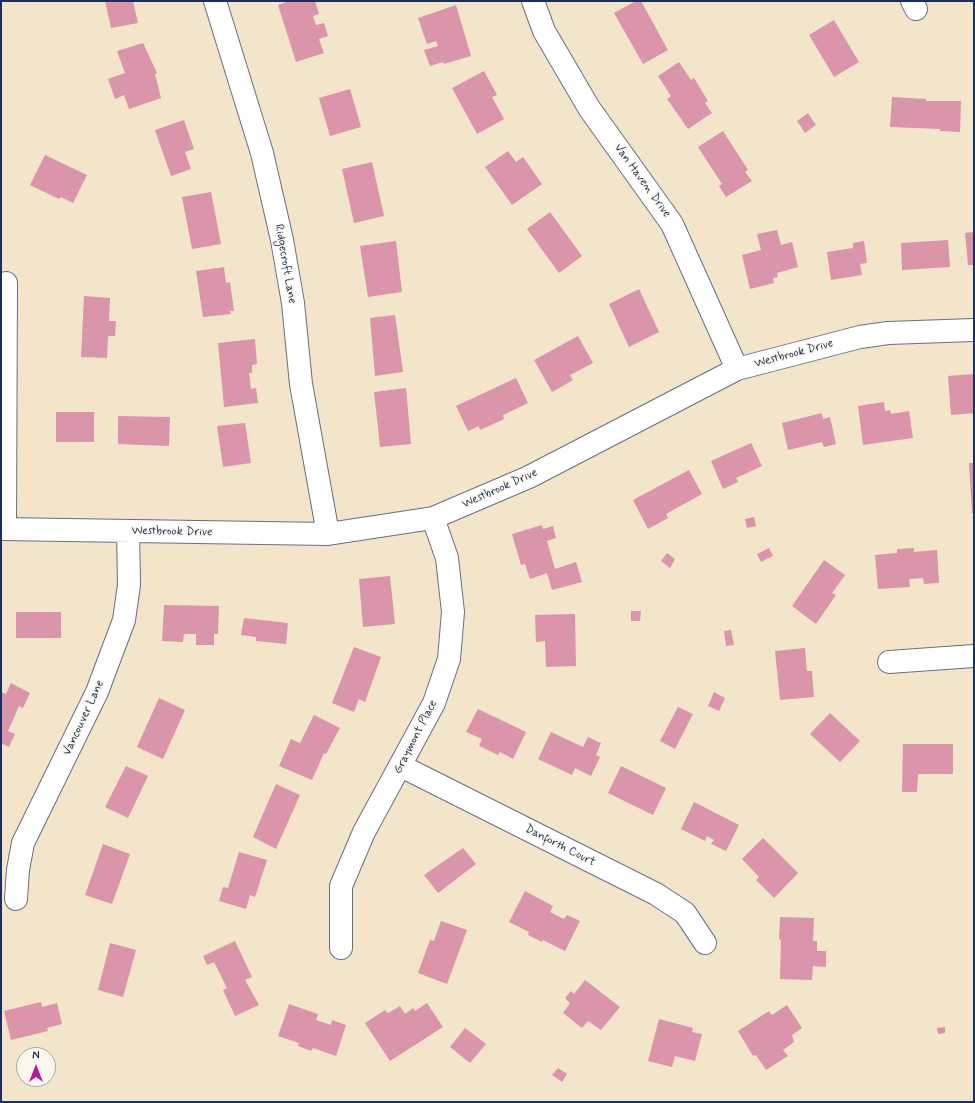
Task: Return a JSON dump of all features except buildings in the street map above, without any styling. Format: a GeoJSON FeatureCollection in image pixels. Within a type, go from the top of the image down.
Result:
{"type":"FeatureCollection","features":[{"type":"Feature","properties":{"kind":"street","name":"Ridgecroft Lane"},"geometry":{"type":"LineString","coordinates":[[215,1],[262,153],[282,240],[293,303],[301,384],[328,534]]}},
{"type":"Feature","properties":{"kind":"street","name":"Van Haven Drive"},"geometry":{"type":"LineString","coordinates":[[533,1],[544,31],[589,108],[672,224],[737,369]]}},
{"type":"Feature","properties":{"kind":"street"},"geometry":{"type":"LineString","coordinates":[[3,529],[6,283]]}},
{"type":"Feature","properties":{"kind":"street","name":"Westbrook Drive"},"geometry":{"type":"LineString","coordinates":[[3,529],[328,534],[433,518],[529,477],[737,369],[860,337],[888,333],[974,330]]}},
{"type":"Feature","properties":{"kind":"street","name":"Graymont Place"},"geometry":{"type":"LineString","coordinates":[[341,948],[341,886],[364,832],[434,703],[449,659],[452,612],[447,558],[433,518]]}},
{"type":"Feature","properties":{"kind":"street","name":"Vancouver Lane"},"geometry":{"type":"LineString","coordinates":[[16,899],[18,870],[23,843],[97,692],[124,620],[129,585],[128,531]]}},
{"type":"Feature","properties":{"kind":"street"},"geometry":{"type":"LineString","coordinates":[[889,662],[974,656]]}},
{"type":"Feature","properties":{"kind":"street","name":"Danforth Court"},"geometry":{"type":"LineString","coordinates":[[401,766],[656,894],[685,914],[705,943]]}}]}
